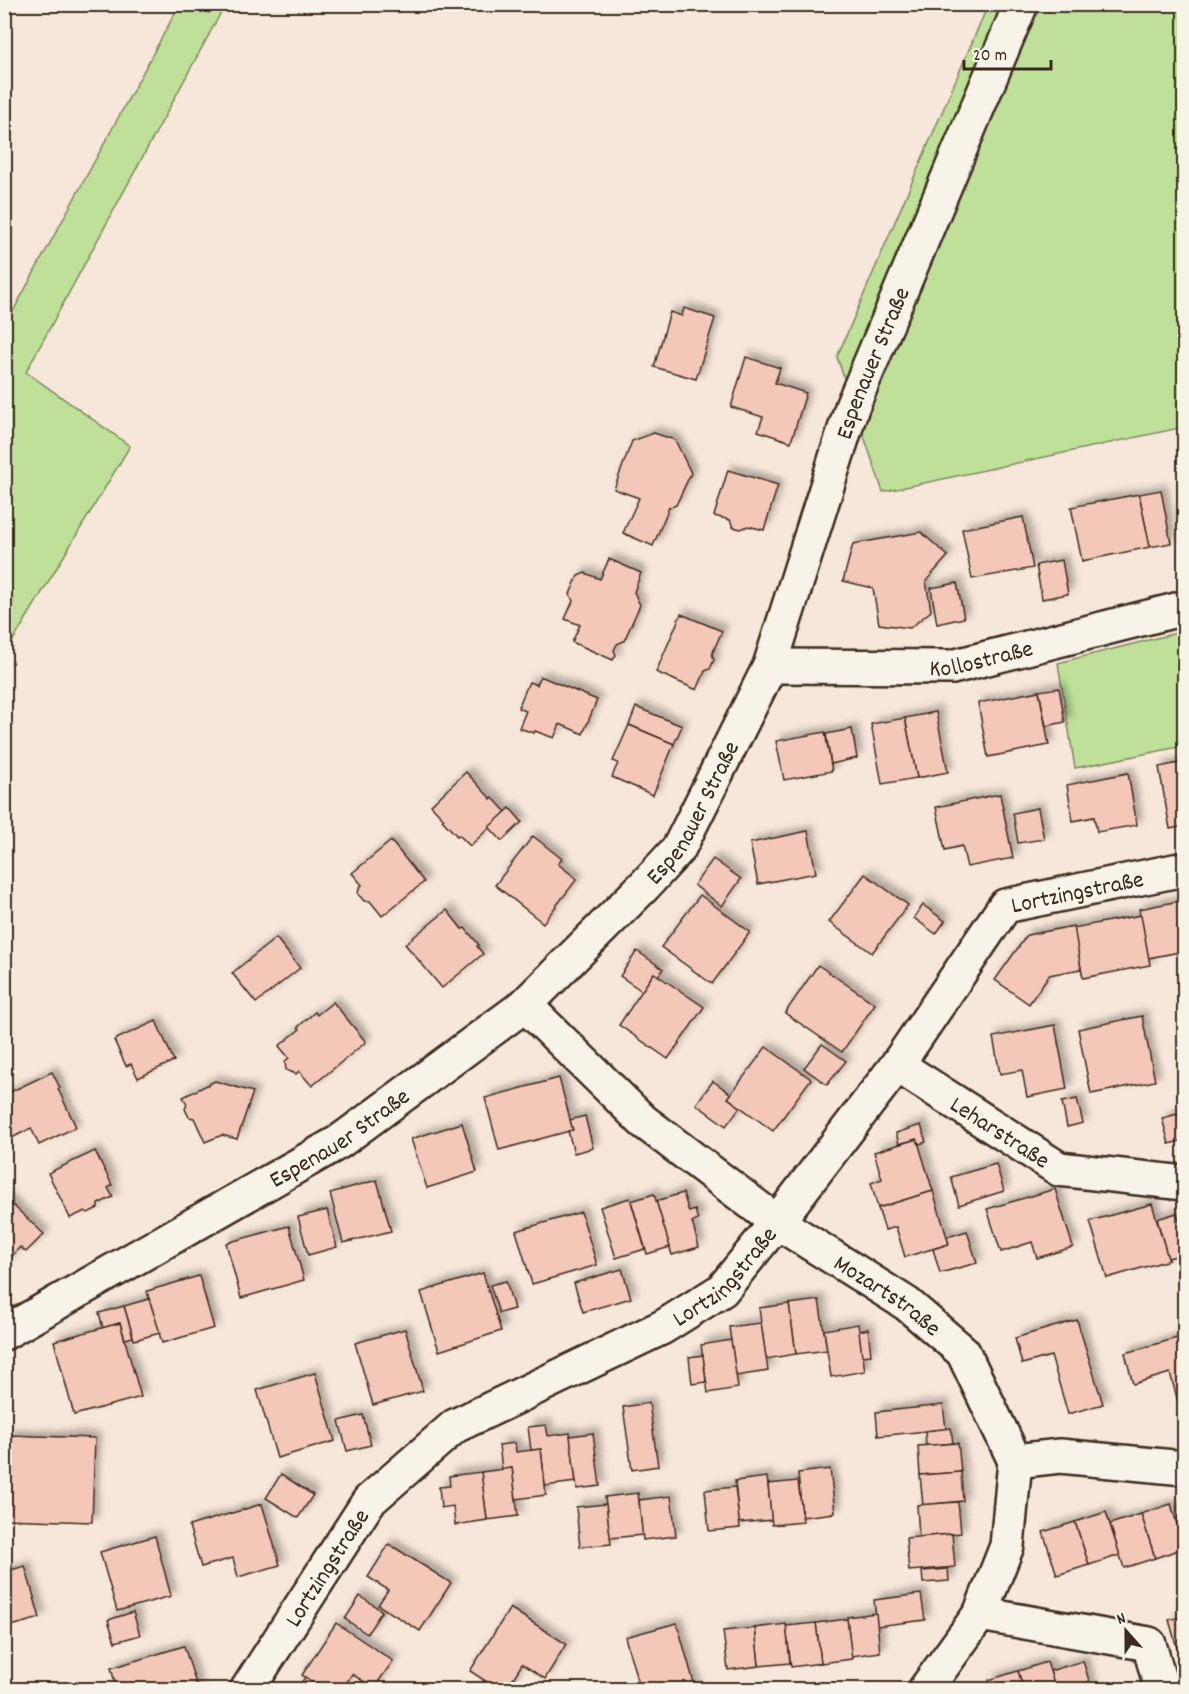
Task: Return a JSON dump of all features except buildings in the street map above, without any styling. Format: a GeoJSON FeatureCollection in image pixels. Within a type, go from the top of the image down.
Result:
{"type":"FeatureCollection","features":[{"type":"Feature","properties":{"kind":"street","name":"Espenauer Straße"},"geometry":{"type":"LineString","coordinates":[[4,1333],[339,1142],[525,1005],[679,848],[770,666],[852,407],[1021,4]]}},
{"type":"Feature","properties":{"kind":"street","name":"Kollostraße"},"geometry":{"type":"LineString","coordinates":[[770,666],[952,666],[1185,608]]}},
{"type":"Feature","properties":{"kind":"street","name":"Lortzingstraße"},"geometry":{"type":"LineString","coordinates":[[247,1689],[369,1501],[454,1426],[663,1327],[722,1290],[897,1065],[1005,906],[1185,869]]}},
{"type":"Feature","properties":{"kind":"street","name":"Mozartstraße"},"geometry":{"type":"LineString","coordinates":[[525,1005],[643,1121],[777,1222],[907,1304],[963,1352],[1015,1461]]}},
{"type":"Feature","properties":{"kind":"street","name":"Leharstraße"},"geometry":{"type":"LineString","coordinates":[[897,1065],[1059,1169],[1185,1183]]}},
{"type":"Feature","properties":{"kind":"street"},"geometry":{"type":"LineString","coordinates":[[926,1689],[980,1614],[1007,1546],[1015,1461],[1060,1456],[1185,1468]]}},
{"type":"Feature","properties":{"kind":"street"},"geometry":{"type":"LineString","coordinates":[[980,1614],[1149,1644],[1161,1687]]}},
{"type":"Feature","properties":{"kind":"green space"},"geometry":{"type":"Polygon","coordinates":[[[180,4],[225,5],[26,372],[130,446],[5,654],[5,326],[180,4]]]}},
{"type":"Feature","properties":{"kind":"green space"},"geometry":{"type":"Polygon","coordinates":[[[988,5],[1184,5],[1184,427],[883,492],[837,357],[988,5]]]}},
{"type":"Feature","properties":{"kind":"green space"},"geometry":{"type":"Polygon","coordinates":[[[1184,631],[1184,746],[1075,768],[1058,663],[1184,631]]]}}]}
